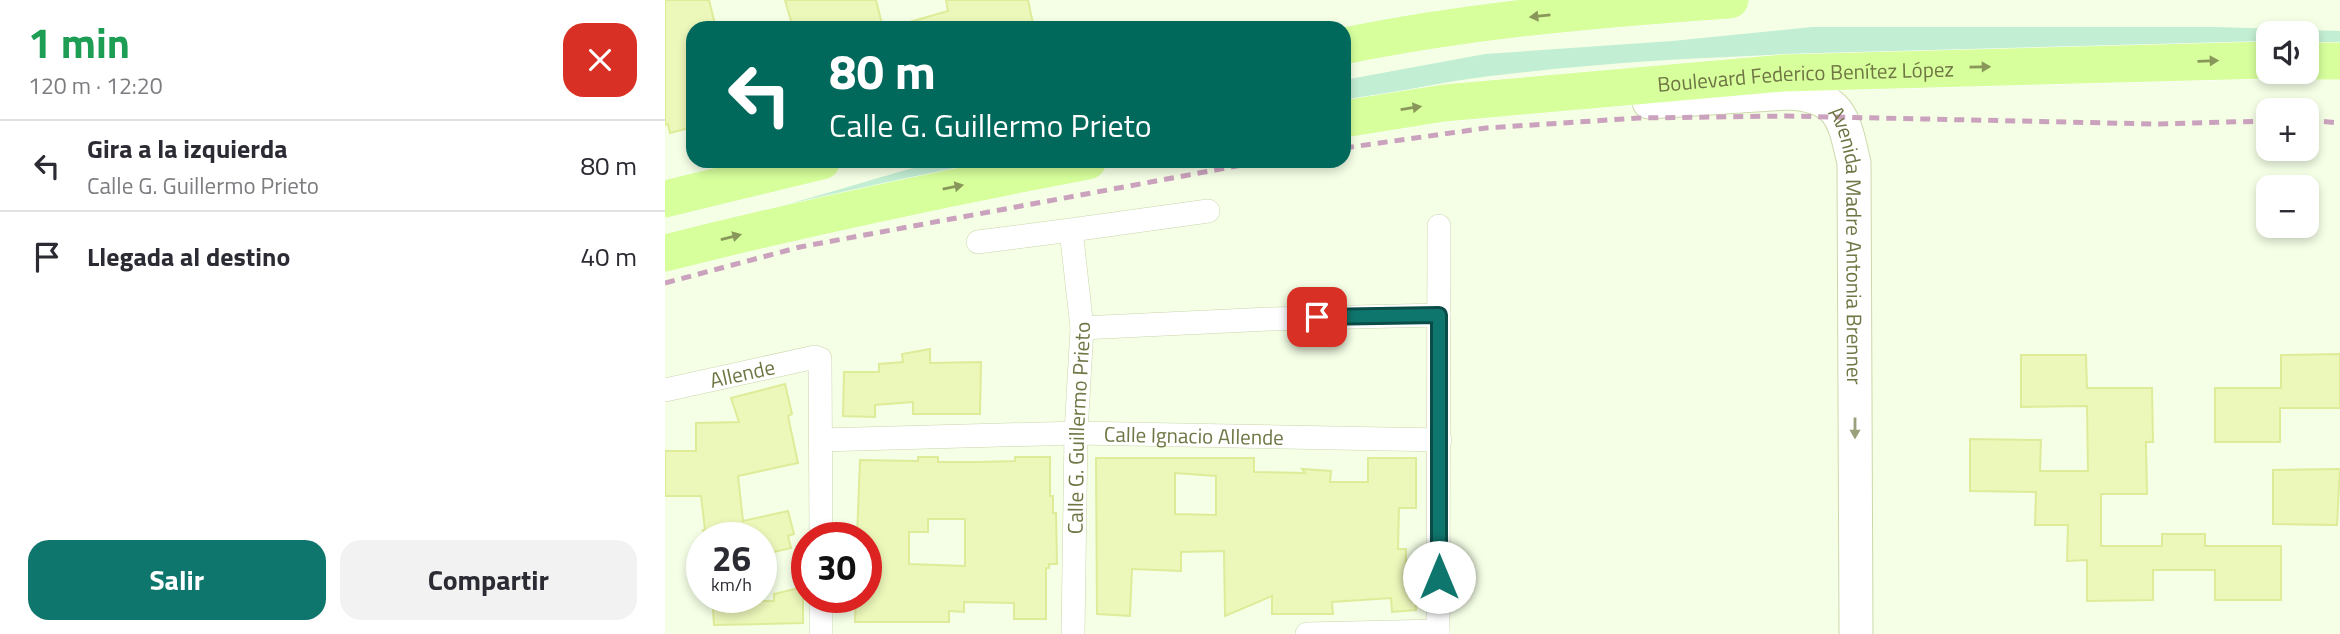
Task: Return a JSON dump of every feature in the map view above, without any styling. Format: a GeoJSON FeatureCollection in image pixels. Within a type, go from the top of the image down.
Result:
{"type":"FeatureCollection","features":[{"type":"Feature","properties":{"kind":"main road"},"geometry":{"type":"LineString","coordinates":[[1351,45],[1485,22],[1730,0]]}},
{"type":"Feature","properties":{"kind":"main road","name":"Boulevard Federico Benítez López"},"geometry":{"type":"LineString","coordinates":[[1351,118],[1444,103],[1783,73],[2256,60]]}},
{"type":"Feature","properties":{"kind":"main road"},"geometry":{"type":"LineString","coordinates":[[2319,61],[2340,61]]}},
{"type":"Feature","properties":{"kind":"main road"},"geometry":{"type":"LineString","coordinates":[[665,199],[793,168]]}},
{"type":"Feature","properties":{"kind":"main road"},"geometry":{"type":"LineString","coordinates":[[665,253],[932,191],[1052,168]]}},
{"type":"Feature","properties":{"kind":"street","name":"Avenida Madre Antonia Brenner"},"geometry":{"type":"LineString","coordinates":[[1507,98],[1562,106],[1807,94],[1821,99],[1843,118],[1854,163],[1856,634]]}},
{"type":"Feature","properties":{"kind":"street"},"geometry":{"type":"LineString","coordinates":[[978,242],[1208,211]]}},
{"type":"Feature","properties":{"kind":"street"},"geometry":{"type":"LineString","coordinates":[[1307,634],[1438,633],[1439,226]]}},
{"type":"Feature","properties":{"kind":"street"},"geometry":{"type":"LineString","coordinates":[[1071,230],[1082,328]]}},
{"type":"Feature","properties":{"kind":"street","name":"Calle G. Guillermo Prieto"},"geometry":{"type":"LineString","coordinates":[[1073,634],[1076,433],[1082,328],[1269,318],[1439,315]]}},
{"type":"Feature","properties":{"kind":"street","name":"Allende"},"geometry":{"type":"LineString","coordinates":[[665,390],[815,357],[820,359],[821,440]]}},
{"type":"Feature","properties":{"kind":"street","name":"Calle Ignacio Allende"},"geometry":{"type":"LineString","coordinates":[[821,440],[1076,433],[1440,440]]}},
{"type":"Feature","properties":{"kind":"street"},"geometry":{"type":"LineString","coordinates":[[821,440],[821,522]]}},
{"type":"Feature","properties":{"kind":"street"},"geometry":{"type":"LineString","coordinates":[[821,613],[821,634]]}},
{"type":"Feature","properties":{"kind":"green space"},"geometry":{"type":"Polygon","coordinates":[[[1812,27],[2256,28],[2256,52],[1878,52],[1684,59],[1490,76],[1351,102],[1351,79],[1485,54],[1672,41],[1812,27]]]}},
{"type":"Feature","properties":{"kind":"green space"},"geometry":{"type":"Polygon","coordinates":[[[2319,30],[2340,31],[2340,54],[2319,53],[2319,30]]]}},
{"type":"Feature","properties":{"kind":"green space"},"geometry":{"type":"Polygon","coordinates":[[[914,168],[979,168],[770,209],[914,168]]]}},
{"type":"Feature","properties":{"kind":"building"},"geometry":{"type":"Polygon","coordinates":[[[665,0],[709,0],[714,21],[686,21],[686,129],[670,133],[668,124],[665,125],[665,0]]]}},
{"type":"Feature","properties":{"kind":"building"},"geometry":{"type":"Polygon","coordinates":[[[785,0],[876,0],[881,21],[791,21],[785,0]]]}},
{"type":"Feature","properties":{"kind":"building"},"geometry":{"type":"Polygon","coordinates":[[[946,0],[1028,0],[1032,21],[913,21],[948,11],[946,0]]]}},
{"type":"Feature","properties":{"kind":"building"},"geometry":{"type":"Polygon","coordinates":[[[930,349],[930,363],[981,362],[980,414],[913,414],[913,402],[875,405],[875,417],[843,416],[844,372],[879,372],[879,364],[903,362],[902,354],[930,349]]]}},
{"type":"Feature","properties":{"kind":"building"},"geometry":{"type":"Polygon","coordinates":[[[2340,354],[2340,408],[2280,408],[2280,442],[2215,442],[2215,388],[2281,388],[2281,355],[2340,354]]]}},
{"type":"Feature","properties":{"kind":"building"},"geometry":{"type":"Polygon","coordinates":[[[2021,355],[2086,355],[2087,388],[2152,388],[2153,442],[2146,442],[2147,494],[2101,494],[2101,546],[2162,546],[2162,534],[2205,534],[2205,546],[2281,546],[2281,600],[2215,600],[2215,570],[2153,570],[2153,600],[2087,601],[2087,560],[2067,561],[2068,525],[2035,525],[2036,492],[1970,491],[1970,439],[2041,440],[2040,471],[2088,471],[2087,406],[2021,407],[2021,355]]]}},
{"type":"Feature","properties":{"kind":"building"},"geometry":{"type":"Polygon","coordinates":[[[785,384],[792,414],[788,416],[798,463],[738,476],[743,521],[788,511],[791,548],[777,551],[777,522],[704,522],[701,496],[665,496],[665,451],[696,451],[696,423],[739,422],[731,398],[785,384]]]}},
{"type":"Feature","properties":{"kind":"building"},"geometry":{"type":"Polygon","coordinates":[[[918,457],[938,457],[938,462],[977,462],[1015,461],[1015,457],[1050,457],[1050,496],[1053,496],[1053,513],[1056,513],[1057,564],[1049,564],[1049,568],[1046,568],[1046,619],[1014,619],[1014,603],[964,602],[964,612],[949,611],[949,622],[855,622],[855,613],[882,613],[882,522],[858,522],[860,460],[918,461],[918,457]],[[928,519],[928,532],[909,532],[909,564],[965,566],[965,519],[928,519]]]}},
{"type":"Feature","properties":{"kind":"building"},"geometry":{"type":"Polygon","coordinates":[[[1096,458],[1254,458],[1254,472],[1305,473],[1302,469],[1331,471],[1330,482],[1368,482],[1368,458],[1416,458],[1416,508],[1399,508],[1398,549],[1406,549],[1406,590],[1416,591],[1416,610],[1392,612],[1391,598],[1332,602],[1333,614],[1272,614],[1272,596],[1225,616],[1224,551],[1181,552],[1181,571],[1132,569],[1130,616],[1097,614],[1096,458]],[[1175,473],[1175,514],[1216,515],[1216,476],[1175,473]]]}},
{"type":"Feature","properties":{"kind":"building"},"geometry":{"type":"Polygon","coordinates":[[[2340,469],[2337,525],[2273,524],[2273,470],[2340,469]]]}},
{"type":"Feature","properties":{"kind":"building"},"geometry":{"type":"Polygon","coordinates":[[[791,590],[791,613],[803,613],[803,623],[714,625],[713,613],[777,613],[777,593],[791,590]]]}},
{"type":"Feature","properties":{"kind":"railway"},"geometry":{"type":"LineString","coordinates":[[1351,147],[1486,128],[1639,118],[1787,116],[2155,124],[2256,121]]}},
{"type":"Feature","properties":{"kind":"railway"},"geometry":{"type":"LineString","coordinates":[[2319,121],[2340,123]]}},
{"type":"Feature","properties":{"kind":"railway"},"geometry":{"type":"LineString","coordinates":[[665,283],[800,247],[1226,168]]}},
{"type":"Feature","properties":{"kind":"route"},"geometry":{"type":"LineString","coordinates":[[1317,317],[1439,315],[1439,577]]}}]}
